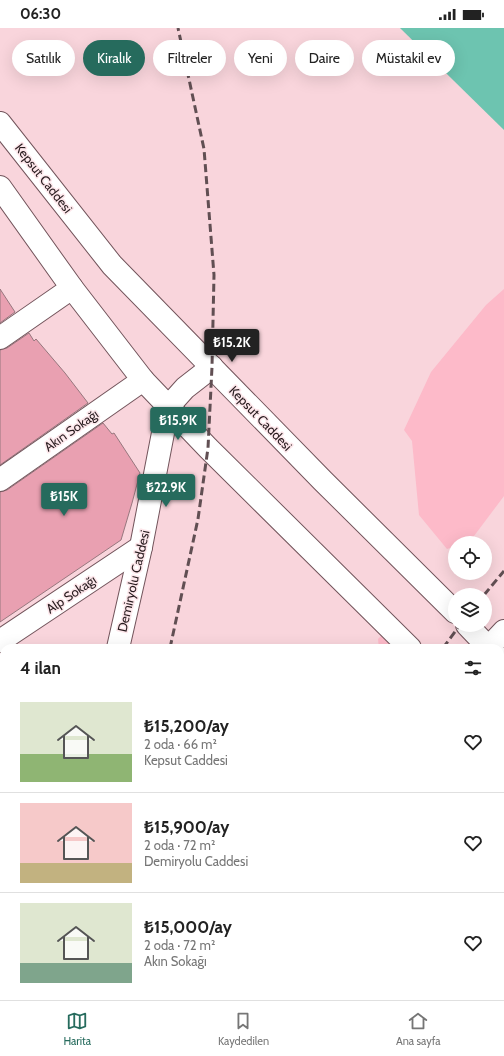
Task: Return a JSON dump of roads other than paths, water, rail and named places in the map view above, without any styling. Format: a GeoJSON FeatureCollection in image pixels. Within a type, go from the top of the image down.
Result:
{"type":"FeatureCollection","features":[{"type":"Feature","properties":{"kind":"main road","name":"Kepsut Caddesi"},"geometry":{"type":"LineString","coordinates":[[0,123],[112,265],[323,481],[448,605]]}},
{"type":"Feature","properties":{"kind":"main road"},"geometry":{"type":"LineString","coordinates":[[1,189],[72,288],[143,380],[219,459],[406,644]]}},
{"type":"Feature","properties":{"kind":"main road"},"geometry":{"type":"LineString","coordinates":[[0,338],[72,288]]}},
{"type":"Feature","properties":{"kind":"main road"},"geometry":{"type":"LineString","coordinates":[[168,407],[185,388],[212,367]]}},
{"type":"Feature","properties":{"kind":"main road","name":"Akın Sokağı"},"geometry":{"type":"LineString","coordinates":[[0,480],[143,380]]}},
{"type":"Feature","properties":{"kind":"main road","name":"Demiryolu Caddesi"},"geometry":{"type":"LineString","coordinates":[[119,644],[141,546],[168,407]]}},
{"type":"Feature","properties":{"kind":"main road","name":"Alp Sokağı"},"geometry":{"type":"LineString","coordinates":[[0,641],[141,546]]}},
{"type":"Feature","properties":{"kind":"main road"},"geometry":{"type":"LineString","coordinates":[[496,644],[504,631]]}},
{"type":"Feature","properties":{"kind":"main road"},"geometry":{"type":"LineString","coordinates":[[475,632],[486,644]]}},
{"type":"Feature","properties":{"kind":"railway"},"geometry":{"type":"LineString","coordinates":[[171,644],[198,519],[208,448],[214,275],[204,149],[178,28]]}},
{"type":"Feature","properties":{"kind":"railway"},"geometry":{"type":"LineString","coordinates":[[490,588],[504,571]]}},
{"type":"Feature","properties":{"kind":"railway"},"geometry":{"type":"LineString","coordinates":[[446,644],[455,632]]}}]}
